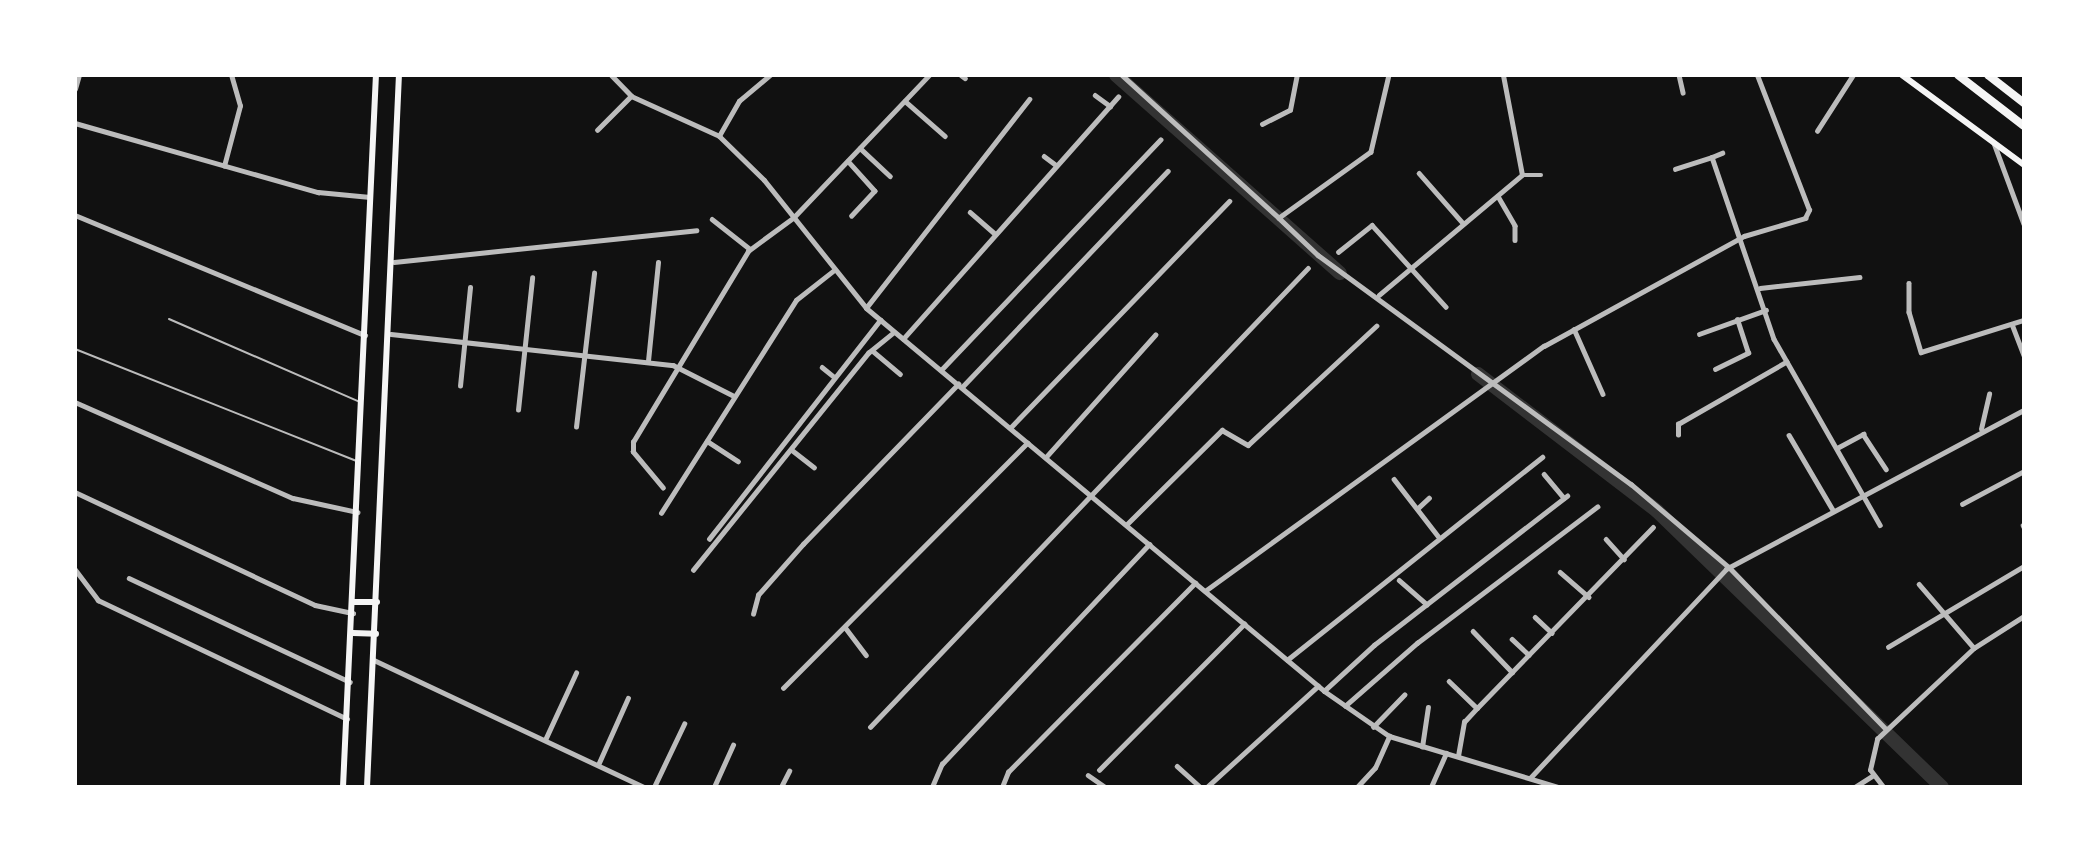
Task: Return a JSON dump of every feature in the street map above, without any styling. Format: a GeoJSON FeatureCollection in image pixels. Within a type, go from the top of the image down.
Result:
{"type":"FeatureCollection","features":[{"type":"Feature","properties":{"kind":"highway"},"geometry":{"type":"LineString","coordinates":[[1958,75],[2024,126]]}},
{"type":"Feature","properties":{"kind":"highway"},"geometry":{"type":"LineString","coordinates":[[1988,75],[2024,103]]}},
{"type":"Feature","properties":{"kind":"main road"},"geometry":{"type":"LineString","coordinates":[[343,787],[351,682],[376,75]]}},
{"type":"Feature","properties":{"kind":"main road"},"geometry":{"type":"LineString","coordinates":[[366,787],[391,334],[399,75]]}},
{"type":"Feature","properties":{"kind":"main road"},"geometry":{"type":"LineString","coordinates":[[1902,75],[2024,165]]}},
{"type":"Feature","properties":{"kind":"main road"},"geometry":{"type":"LineString","coordinates":[[354,601],[377,602]]}},
{"type":"Feature","properties":{"kind":"main road"},"geometry":{"type":"LineString","coordinates":[[353,633],[376,634]]}},
{"type":"Feature","properties":{"kind":"street"},"geometry":{"type":"LineString","coordinates":[[75,89],[79,75]]}},
{"type":"Feature","properties":{"kind":"street"},"geometry":{"type":"LineString","coordinates":[[224,166],[240,106],[231,75]]}},
{"type":"Feature","properties":{"kind":"street"},"geometry":{"type":"LineString","coordinates":[[611,75],[631,96],[719,136],[793,218],[833,271],[866,308],[1324,691],[1389,736],[1558,787]]}},
{"type":"Feature","properties":{"kind":"street"},"geometry":{"type":"LineString","coordinates":[[719,136],[738,101],[770,75]]}},
{"type":"Feature","properties":{"kind":"street"},"geometry":{"type":"LineString","coordinates":[[1122,75],[1318,255],[1379,295],[1496,381],[1727,568],[1886,729]]}},
{"type":"Feature","properties":{"kind":"street"},"geometry":{"type":"LineString","coordinates":[[1262,124],[1290,110],[1297,75]]}},
{"type":"Feature","properties":{"kind":"street"},"geometry":{"type":"LineString","coordinates":[[1279,218],[1371,152],[1389,75]]}},
{"type":"Feature","properties":{"kind":"street"},"geometry":{"type":"LineString","coordinates":[[1503,75],[1521,175]]}},
{"type":"Feature","properties":{"kind":"street"},"geometry":{"type":"LineString","coordinates":[[1679,75],[1684,93]]}},
{"type":"Feature","properties":{"kind":"street"},"geometry":{"type":"LineString","coordinates":[[1205,591],[1478,393],[1574,329],[1744,236],[1809,214],[1757,75]]}},
{"type":"Feature","properties":{"kind":"street"},"geometry":{"type":"LineString","coordinates":[[1817,131],[1853,75]]}},
{"type":"Feature","properties":{"kind":"street"},"geometry":{"type":"LineString","coordinates":[[663,488],[631,447],[750,249],[793,218],[926,76]]}},
{"type":"Feature","properties":{"kind":"street"},"geometry":{"type":"LineString","coordinates":[[1095,95],[1110,107]]}},
{"type":"Feature","properties":{"kind":"street"},"geometry":{"type":"LineString","coordinates":[[597,130],[631,96]]}},
{"type":"Feature","properties":{"kind":"street"},"geometry":{"type":"LineString","coordinates":[[903,339],[994,233],[1118,97]]}},
{"type":"Feature","properties":{"kind":"street"},"geometry":{"type":"LineString","coordinates":[[866,308],[1029,99]]}},
{"type":"Feature","properties":{"kind":"street"},"geometry":{"type":"LineString","coordinates":[[905,101],[945,136]]}},
{"type":"Feature","properties":{"kind":"street"},"geometry":{"type":"LineString","coordinates":[[75,123],[331,194],[371,197]]}},
{"type":"Feature","properties":{"kind":"street"},"geometry":{"type":"LineString","coordinates":[[941,370],[1160,140]]}},
{"type":"Feature","properties":{"kind":"street"},"geometry":{"type":"LineString","coordinates":[[1994,141],[1995,161],[2024,224]]}},
{"type":"Feature","properties":{"kind":"street"},"geometry":{"type":"LineString","coordinates":[[860,148],[890,176]]}},
{"type":"Feature","properties":{"kind":"street"},"geometry":{"type":"LineString","coordinates":[[1675,169],[1722,153]]}},
{"type":"Feature","properties":{"kind":"street"},"geometry":{"type":"LineString","coordinates":[[1044,156],[1056,165]]}},
{"type":"Feature","properties":{"kind":"street"},"geometry":{"type":"LineString","coordinates":[[1712,157],[1744,236],[1766,310],[1786,362],[1880,525]]}},
{"type":"Feature","properties":{"kind":"street"},"geometry":{"type":"LineString","coordinates":[[848,162],[875,191],[852,216]]}},
{"type":"Feature","properties":{"kind":"street"},"geometry":{"type":"LineString","coordinates":[[753,614],[758,595],[794,554],[1168,171]]}},
{"type":"Feature","properties":{"kind":"street"},"geometry":{"type":"LineString","coordinates":[[1419,173],[1463,223]]}},
{"type":"Feature","properties":{"kind":"street"},"geometry":{"type":"LineString","coordinates":[[1379,295],[1521,175],[1541,174]]}},
{"type":"Feature","properties":{"kind":"street"},"geometry":{"type":"LineString","coordinates":[[1498,196],[1515,226],[1515,240]]}},
{"type":"Feature","properties":{"kind":"street"},"geometry":{"type":"LineString","coordinates":[[1010,428],[1229,201]]}},
{"type":"Feature","properties":{"kind":"street"},"geometry":{"type":"LineString","coordinates":[[970,212],[994,233]]}},
{"type":"Feature","properties":{"kind":"street"},"geometry":{"type":"LineString","coordinates":[[75,215],[365,336]]}},
{"type":"Feature","properties":{"kind":"street"},"geometry":{"type":"LineString","coordinates":[[712,219],[750,249]]}},
{"type":"Feature","properties":{"kind":"street"},"geometry":{"type":"LineString","coordinates":[[1338,252],[1372,225],[1446,307]]}},
{"type":"Feature","properties":{"kind":"street"},"geometry":{"type":"LineString","coordinates":[[394,262],[696,230]]}},
{"type":"Feature","properties":{"kind":"street"},"geometry":{"type":"LineString","coordinates":[[648,362],[658,263]]}},
{"type":"Feature","properties":{"kind":"street"},"geometry":{"type":"LineString","coordinates":[[870,727],[1094,498],[1308,268]]}},
{"type":"Feature","properties":{"kind":"street"},"geometry":{"type":"LineString","coordinates":[[661,513],[796,300],[833,271]]}},
{"type":"Feature","properties":{"kind":"street"},"geometry":{"type":"LineString","coordinates":[[576,427],[594,273]]}},
{"type":"Feature","properties":{"kind":"street"},"geometry":{"type":"LineString","coordinates":[[1760,288],[1859,277]]}},
{"type":"Feature","properties":{"kind":"street"},"geometry":{"type":"LineString","coordinates":[[518,410],[532,278]]}},
{"type":"Feature","properties":{"kind":"street"},"geometry":{"type":"LineString","coordinates":[[1909,283],[1921,352],[2024,320]]}},
{"type":"Feature","properties":{"kind":"street"},"geometry":{"type":"LineString","coordinates":[[460,386],[470,288]]}},
{"type":"Feature","properties":{"kind":"street"},"geometry":{"type":"LineString","coordinates":[[1699,334],[1766,310]]}},
{"type":"Feature","properties":{"kind":"street"},"geometry":{"type":"LineString","coordinates":[[709,539],[833,376],[880,320]]}},
{"type":"Feature","properties":{"kind":"street"},"geometry":{"type":"LineString","coordinates":[[1715,369],[1748,353],[1738,320]]}},
{"type":"Feature","properties":{"kind":"street"},"geometry":{"type":"LineString","coordinates":[[2012,324],[2024,355]]}},
{"type":"Feature","properties":{"kind":"street"},"geometry":{"type":"LineString","coordinates":[[1126,525],[1222,430],[1248,445],[1376,326]]}},
{"type":"Feature","properties":{"kind":"street"},"geometry":{"type":"LineString","coordinates":[[1574,329],[1603,394]]}},
{"type":"Feature","properties":{"kind":"street"},"geometry":{"type":"LineString","coordinates":[[693,570],[873,352],[894,332]]}},
{"type":"Feature","properties":{"kind":"street"},"geometry":{"type":"LineString","coordinates":[[391,334],[524,347],[678,367],[734,396]]}},
{"type":"Feature","properties":{"kind":"street"},"geometry":{"type":"LineString","coordinates":[[1046,457],[1155,335]]}},
{"type":"Feature","properties":{"kind":"street"},"geometry":{"type":"LineString","coordinates":[[873,352],[900,374]]}},
{"type":"Feature","properties":{"kind":"street"},"geometry":{"type":"LineString","coordinates":[[1678,435],[1678,424],[1786,362]]}},
{"type":"Feature","properties":{"kind":"street"},"geometry":{"type":"LineString","coordinates":[[822,367],[833,376]]}},
{"type":"Feature","properties":{"kind":"street"},"geometry":{"type":"LineString","coordinates":[[1981,429],[1989,394]]}},
{"type":"Feature","properties":{"kind":"street"},"geometry":{"type":"LineString","coordinates":[[75,402],[293,498],[358,512]]}},
{"type":"Feature","properties":{"kind":"street"},"geometry":{"type":"LineString","coordinates":[[1530,778],[1727,568],[1981,429],[2024,410]]}},
{"type":"Feature","properties":{"kind":"street"},"geometry":{"type":"LineString","coordinates":[[1789,435],[1833,510]]}},
{"type":"Feature","properties":{"kind":"street"},"geometry":{"type":"LineString","coordinates":[[1837,448],[1867,436],[1886,469]]}},
{"type":"Feature","properties":{"kind":"street"},"geometry":{"type":"LineString","coordinates":[[707,441],[737,461]]}},
{"type":"Feature","properties":{"kind":"street"},"geometry":{"type":"LineString","coordinates":[[783,688],[1028,442]]}},
{"type":"Feature","properties":{"kind":"street"},"geometry":{"type":"LineString","coordinates":[[792,450],[814,467]]}},
{"type":"Feature","properties":{"kind":"street"},"geometry":{"type":"LineString","coordinates":[[1287,660],[1438,536],[1542,457]]}},
{"type":"Feature","properties":{"kind":"street"},"geometry":{"type":"LineString","coordinates":[[1962,504],[2024,471]]}},
{"type":"Feature","properties":{"kind":"street"},"geometry":{"type":"LineString","coordinates":[[1324,691],[1427,604],[1565,497],[1544,474]]}},
{"type":"Feature","properties":{"kind":"street"},"geometry":{"type":"LineString","coordinates":[[1394,479],[1438,536]]}},
{"type":"Feature","properties":{"kind":"street"},"geometry":{"type":"LineString","coordinates":[[75,492],[315,604],[354,613]]}},
{"type":"Feature","properties":{"kind":"street"},"geometry":{"type":"LineString","coordinates":[[1417,509],[1429,498]]}},
{"type":"Feature","properties":{"kind":"street"},"geometry":{"type":"LineString","coordinates":[[1345,706],[1417,643],[1597,507]]}},
{"type":"Feature","properties":{"kind":"street"},"geometry":{"type":"LineString","coordinates":[[1458,756],[1464,722],[1589,597],[1653,527]]}},
{"type":"Feature","properties":{"kind":"street"},"geometry":{"type":"LineString","coordinates":[[1606,539],[1624,559]]}},
{"type":"Feature","properties":{"kind":"street"},"geometry":{"type":"LineString","coordinates":[[932,787],[942,764],[1150,544]]}},
{"type":"Feature","properties":{"kind":"street"},"geometry":{"type":"LineString","coordinates":[[1888,647],[2024,566]]}},
{"type":"Feature","properties":{"kind":"street"},"geometry":{"type":"LineString","coordinates":[[75,569],[97,600],[348,719]]}},
{"type":"Feature","properties":{"kind":"street"},"geometry":{"type":"LineString","coordinates":[[1560,572],[1589,597]]}},
{"type":"Feature","properties":{"kind":"street"},"geometry":{"type":"LineString","coordinates":[[129,578],[351,682]]}},
{"type":"Feature","properties":{"kind":"street"},"geometry":{"type":"LineString","coordinates":[[1398,580],[1427,604]]}},
{"type":"Feature","properties":{"kind":"street"},"geometry":{"type":"LineString","coordinates":[[1002,787],[1008,772],[1195,583]]}},
{"type":"Feature","properties":{"kind":"street"},"geometry":{"type":"LineString","coordinates":[[1919,584],[1974,648]]}},
{"type":"Feature","properties":{"kind":"street"},"geometry":{"type":"LineString","coordinates":[[1883,787],[1872,776],[1870,756],[1877,739],[1974,648],[2024,615]]}},
{"type":"Feature","properties":{"kind":"street"},"geometry":{"type":"LineString","coordinates":[[1535,617],[1552,632]]}},
{"type":"Feature","properties":{"kind":"street"},"geometry":{"type":"LineString","coordinates":[[1099,770],[1244,624]]}},
{"type":"Feature","properties":{"kind":"street"},"geometry":{"type":"LineString","coordinates":[[845,627],[866,655]]}},
{"type":"Feature","properties":{"kind":"street"},"geometry":{"type":"LineString","coordinates":[[1473,631],[1512,672]]}},
{"type":"Feature","properties":{"kind":"street"},"geometry":{"type":"LineString","coordinates":[[1512,639],[1529,655]]}},
{"type":"Feature","properties":{"kind":"street"},"geometry":{"type":"LineString","coordinates":[[374,660],[644,787]]}},
{"type":"Feature","properties":{"kind":"street"},"geometry":{"type":"LineString","coordinates":[[545,740],[576,673]]}},
{"type":"Feature","properties":{"kind":"street"},"geometry":{"type":"LineString","coordinates":[[1449,681],[1476,708]]}},
{"type":"Feature","properties":{"kind":"street"},"geometry":{"type":"LineString","coordinates":[[1206,787],[1318,686]]}},
{"type":"Feature","properties":{"kind":"street"},"geometry":{"type":"LineString","coordinates":[[1373,727],[1404,695]]}},
{"type":"Feature","properties":{"kind":"street"},"geometry":{"type":"LineString","coordinates":[[598,765],[628,698]]}},
{"type":"Feature","properties":{"kind":"street"},"geometry":{"type":"LineString","coordinates":[[1422,747],[1428,706]]}},
{"type":"Feature","properties":{"kind":"street"},"geometry":{"type":"LineString","coordinates":[[654,787],[684,724]]}},
{"type":"Feature","properties":{"kind":"street"},"geometry":{"type":"LineString","coordinates":[[1357,787],[1375,768],[1389,736]]}},
{"type":"Feature","properties":{"kind":"street"},"geometry":{"type":"LineString","coordinates":[[714,787],[733,745]]}},
{"type":"Feature","properties":{"kind":"street"},"geometry":{"type":"LineString","coordinates":[[1432,786],[1446,753]]}},
{"type":"Feature","properties":{"kind":"street"},"geometry":{"type":"LineString","coordinates":[[1177,766],[1200,787]]}},
{"type":"Feature","properties":{"kind":"street"},"geometry":{"type":"LineString","coordinates":[[781,787],[789,771]]}},
{"type":"Feature","properties":{"kind":"street"},"geometry":{"type":"LineString","coordinates":[[1088,775],[1105,787]]}},
{"type":"Feature","properties":{"kind":"street"},"geometry":{"type":"LineString","coordinates":[[1855,787],[1872,776]]}},
{"type":"Feature","properties":{"kind":"lane"},"geometry":{"type":"LineString","coordinates":[[169,319],[362,402]]}},
{"type":"Feature","properties":{"kind":"lane"},"geometry":{"type":"LineString","coordinates":[[75,349],[361,463]]}},
{"type":"Feature","properties":{"kind":"waterway"},"geometry":{"type":"LineString","coordinates":[[1116,75],[1340,273]]}},
{"type":"Feature","properties":{"kind":"waterway"},"geometry":{"type":"LineString","coordinates":[[1478,374],[1657,511],[1942,787]]}}]}
